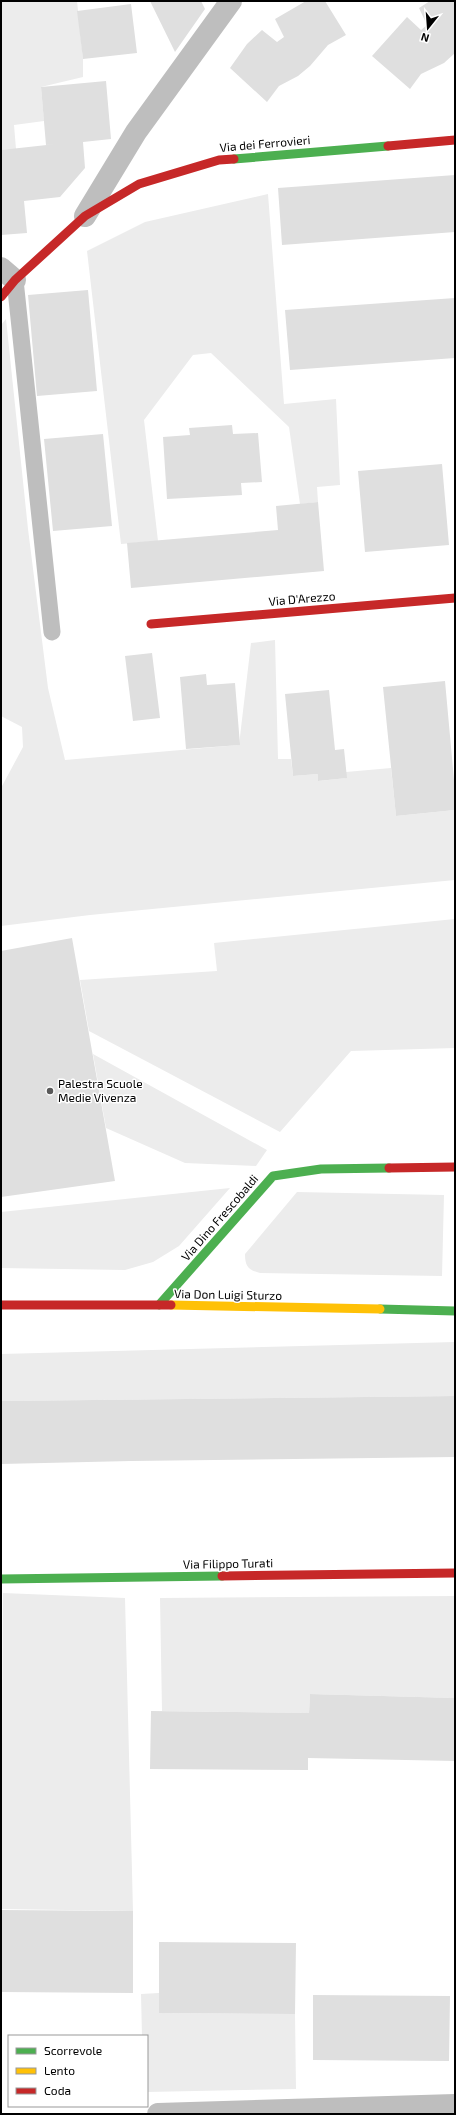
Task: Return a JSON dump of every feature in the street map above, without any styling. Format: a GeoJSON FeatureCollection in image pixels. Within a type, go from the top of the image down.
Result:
{"type":"FeatureCollection","features":[{"type":"Feature","properties":{"kind":"street"},"geometry":{"type":"LineString","coordinates":[[85,216],[136,132],[231,1]]}},
{"type":"Feature","properties":{"kind":"street","name":"Via dei Ferrovieri"},"geometry":{"type":"LineString","coordinates":[[1,297],[8,274],[85,216],[139,184],[219,160],[455,140]]}},
{"type":"Feature","properties":{"kind":"street","name":"Via D'Arezzo"},"geometry":{"type":"LineString","coordinates":[[151,624],[455,598]]}},
{"type":"Feature","properties":{"kind":"street","name":"Via Dino Frescobaldi"},"geometry":{"type":"LineString","coordinates":[[160,1305],[273,1176],[321,1169],[455,1168]]}},
{"type":"Feature","properties":{"kind":"street","name":"Via Don Luigi Sturzo"},"geometry":{"type":"LineString","coordinates":[[1,1305],[160,1305],[455,1312]]}},
{"type":"Feature","properties":{"kind":"street","name":"Via Filippo Turati"},"geometry":{"type":"LineString","coordinates":[[1,1579],[455,1573]]}},
{"type":"Feature","properties":{"kind":"street"},"geometry":{"type":"LineString","coordinates":[[158,2114],[455,2105]]}},
{"type":"Feature","properties":{"kind":"lane"},"geometry":{"type":"LineString","coordinates":[[8,274],[52,632]]}},
{"type":"Feature","properties":{"kind":"shaded area"},"geometry":{"type":"Polygon","coordinates":[[[1,1],[77,1],[83,59],[83,77],[41,87],[44,121],[14,125],[16,149],[1,150],[1,1]]]}},
{"type":"Feature","properties":{"kind":"shaded area"},"geometry":{"type":"Polygon","coordinates":[[[268,194],[284,404],[336,399],[340,485],[317,487],[318,502],[300,504],[289,427],[211,353],[193,355],[144,420],[158,541],[121,544],[87,251],[145,222],[268,194]]]}},
{"type":"Feature","properties":{"kind":"shaded area"},"geometry":{"type":"Polygon","coordinates":[[[6,319],[28,529],[48,688],[65,760],[239,745],[251,643],[275,640],[278,759],[291,759],[293,776],[318,774],[319,781],[346,778],[346,772],[391,768],[396,816],[455,810],[455,880],[90,915],[1,926],[1,788],[23,747],[22,727],[1,716],[1,325],[6,319]]]}},
{"type":"Feature","properties":{"kind":"shaded area"},"geometry":{"type":"Polygon","coordinates":[[[455,919],[455,1048],[351,1051],[280,1132],[89,1031],[80,980],[217,971],[214,943],[455,919]]]}},
{"type":"Feature","properties":{"kind":"shaded area"},"geometry":{"type":"Polygon","coordinates":[[[93,1054],[267,1150],[256,1166],[185,1163],[106,1128],[93,1054]]]}},
{"type":"Feature","properties":{"kind":"shaded area"},"geometry":{"type":"Polygon","coordinates":[[[230,1188],[179,1246],[153,1262],[125,1270],[1,1268],[1,1212],[230,1188]]]}},
{"type":"Feature","properties":{"kind":"shaded area"},"geometry":{"type":"Polygon","coordinates":[[[297,1192],[444,1195],[442,1276],[260,1273],[250,1269],[246,1262],[245,1254],[297,1192]]]}},
{"type":"Feature","properties":{"kind":"shaded area"},"geometry":{"type":"Polygon","coordinates":[[[455,1342],[455,1396],[1,1401],[1,1354],[455,1342]]]}},
{"type":"Feature","properties":{"kind":"shaded area"},"geometry":{"type":"Polygon","coordinates":[[[3,1593],[125,1598],[133,1911],[1,1909],[3,1593]]]}},
{"type":"Feature","properties":{"kind":"shaded area"},"geometry":{"type":"Polygon","coordinates":[[[455,1596],[455,1698],[310,1694],[309,1713],[162,1711],[160,1598],[455,1596]]]}},
{"type":"Feature","properties":{"kind":"shaded area"},"geometry":{"type":"Polygon","coordinates":[[[159,1993],[159,2013],[295,2014],[296,2089],[148,2092],[148,2035],[142,2035],[141,1994],[159,1993]]]}},
{"type":"Feature","properties":{"kind":"building"},"geometry":{"type":"Polygon","coordinates":[[[150,1],[201,1],[205,9],[175,52],[150,1]]]}},
{"type":"Feature","properties":{"kind":"building"},"geometry":{"type":"Polygon","coordinates":[[[306,1],[325,1],[346,35],[328,45],[310,66],[298,76],[279,86],[267,102],[230,68],[247,44],[262,30],[277,42],[284,37],[275,19],[306,1]]]}},
{"type":"Feature","properties":{"kind":"building"},"geometry":{"type":"Polygon","coordinates":[[[430,1],[455,1],[455,53],[444,63],[421,74],[410,89],[372,56],[407,17],[421,30],[427,25],[419,8],[430,1]]]}},
{"type":"Feature","properties":{"kind":"building"},"geometry":{"type":"Polygon","coordinates":[[[131,4],[137,53],[83,59],[77,11],[131,4]]]}},
{"type":"Feature","properties":{"kind":"building"},"geometry":{"type":"Polygon","coordinates":[[[106,81],[111,139],[83,142],[85,168],[60,197],[24,201],[27,233],[1,235],[1,150],[56,144],[46,145],[41,87],[106,81]]]}},
{"type":"Feature","properties":{"kind":"building"},"geometry":{"type":"Polygon","coordinates":[[[455,175],[455,232],[282,245],[278,188],[455,175]]]}},
{"type":"Feature","properties":{"kind":"building"},"geometry":{"type":"Polygon","coordinates":[[[88,290],[97,391],[37,396],[28,295],[88,290]]]}},
{"type":"Feature","properties":{"kind":"building"},"geometry":{"type":"Polygon","coordinates":[[[455,298],[455,358],[290,370],[285,310],[455,298]]]}},
{"type":"Feature","properties":{"kind":"building"},"geometry":{"type":"Polygon","coordinates":[[[232,425],[233,434],[258,433],[262,482],[241,483],[242,495],[167,499],[163,437],[190,435],[189,428],[232,425]]]}},
{"type":"Feature","properties":{"kind":"building"},"geometry":{"type":"Polygon","coordinates":[[[103,434],[112,526],[53,531],[44,439],[103,434]]]}},
{"type":"Feature","properties":{"kind":"building"},"geometry":{"type":"Polygon","coordinates":[[[442,464],[449,545],[365,552],[358,471],[442,464]]]}},
{"type":"Feature","properties":{"kind":"building"},"geometry":{"type":"Polygon","coordinates":[[[318,502],[324,571],[131,588],[127,543],[278,530],[276,506],[318,502]]]}},
{"type":"Feature","properties":{"kind":"building"},"geometry":{"type":"Polygon","coordinates":[[[152,653],[160,718],[133,721],[125,656],[152,653]]]}},
{"type":"Feature","properties":{"kind":"building"},"geometry":{"type":"Polygon","coordinates":[[[206,674],[207,685],[235,683],[240,745],[186,749],[180,677],[206,674]]]}},
{"type":"Feature","properties":{"kind":"building"},"geometry":{"type":"Polygon","coordinates":[[[445,681],[455,791],[455,810],[396,816],[383,687],[445,681]]]}},
{"type":"Feature","properties":{"kind":"building"},"geometry":{"type":"Polygon","coordinates":[[[329,690],[335,750],[344,749],[347,778],[318,781],[318,774],[293,776],[285,694],[329,690]]]}},
{"type":"Feature","properties":{"kind":"building","name":"Palestra Scuole Medie Vivenza"},"geometry":{"type":"Polygon","coordinates":[[[72,938],[115,1181],[1,1197],[1,951],[72,938]]]}},
{"type":"Feature","properties":{"kind":"building"},"geometry":{"type":"Polygon","coordinates":[[[455,1396],[455,1457],[1,1464],[1,1401],[455,1396]]]}},
{"type":"Feature","properties":{"kind":"building"},"geometry":{"type":"Polygon","coordinates":[[[310,1694],[455,1698],[455,1761],[308,1758],[308,1770],[150,1769],[151,1711],[309,1713],[310,1694]]]}},
{"type":"Feature","properties":{"kind":"building"},"geometry":{"type":"Polygon","coordinates":[[[1,1910],[133,1911],[133,1993],[1,1992],[1,1910]]]}},
{"type":"Feature","properties":{"kind":"building"},"geometry":{"type":"Polygon","coordinates":[[[159,1942],[296,1943],[295,2014],[159,2013],[159,1942]]]}},
{"type":"Feature","properties":{"kind":"building"},"geometry":{"type":"Polygon","coordinates":[[[313,1995],[450,1996],[449,2061],[313,2060],[313,1995]]]}},
{"type":"Feature","properties":{"kind":"traffic: fast"},"geometry":{"type":"LineString","coordinates":[[234,159],[388,146]]}},
{"type":"Feature","properties":{"kind":"traffic: fast"},"geometry":{"type":"LineString","coordinates":[[159,1305],[273,1176],[321,1169],[389,1168]]}},
{"type":"Feature","properties":{"kind":"traffic: fast"},"geometry":{"type":"LineString","coordinates":[[380,1309],[455,1311]]}},
{"type":"Feature","properties":{"kind":"traffic: fast"},"geometry":{"type":"LineString","coordinates":[[1,1579],[222,1576]]}},
{"type":"Feature","properties":{"kind":"traffic: slow"},"geometry":{"type":"LineString","coordinates":[[171,1305],[380,1309]]}},
{"type":"Feature","properties":{"kind":"traffic: jam"},"geometry":{"type":"LineString","coordinates":[[388,146],[455,140]]}},
{"type":"Feature","properties":{"kind":"traffic: jam"},"geometry":{"type":"LineString","coordinates":[[1,297],[15,280],[85,216],[139,184],[219,160],[234,159]]}},
{"type":"Feature","properties":{"kind":"traffic: jam"},"geometry":{"type":"LineString","coordinates":[[151,624],[455,598]]}},
{"type":"Feature","properties":{"kind":"traffic: jam"},"geometry":{"type":"LineString","coordinates":[[389,1168],[455,1167]]}},
{"type":"Feature","properties":{"kind":"traffic: jam"},"geometry":{"type":"LineString","coordinates":[[1,1305],[171,1305]]}},
{"type":"Feature","properties":{"kind":"traffic: jam"},"geometry":{"type":"LineString","coordinates":[[222,1576],[455,1573]]}},
{"type":"Feature","properties":{"kind":"place","name":"Palestra Scuole Medie Vivenza"},"geometry":{"type":"Point","coordinates":[50,1091]}}]}
